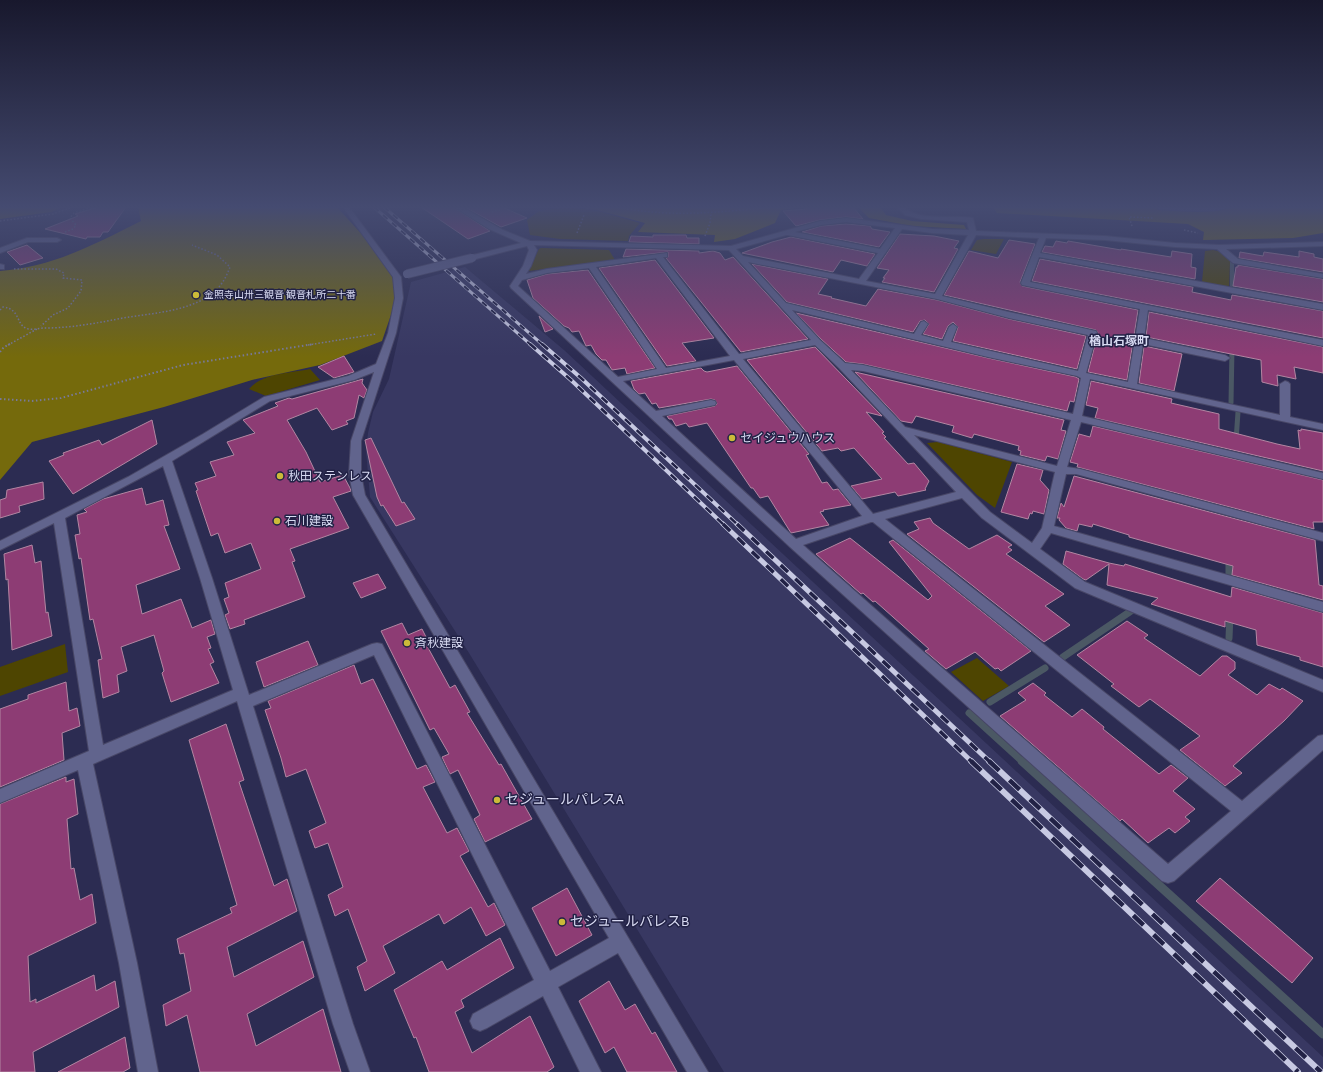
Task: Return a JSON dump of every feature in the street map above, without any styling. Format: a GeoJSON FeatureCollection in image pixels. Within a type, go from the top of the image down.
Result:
{"type":"FeatureCollection","features":[{"type":"Feature","properties":{"kind":"street"},"geometry":{"type":"LineString","coordinates":[[382,257],[397,277],[400,298],[392,333],[356,441],[355,474],[359,495],[698,1072]]}},
{"type":"Feature","properties":{"kind":"street"},"geometry":{"type":"LineString","coordinates":[[397,277],[476,257]]}},
{"type":"Feature","properties":{"kind":"street"},"geometry":{"type":"LineString","coordinates":[[530,257],[527,266],[514,286],[794,544],[1168,875],[1323,741]]}},
{"type":"Feature","properties":{"kind":"street"},"geometry":{"type":"LineString","coordinates":[[519,278],[547,271],[650,257]]}},
{"type":"Feature","properties":{"kind":"street"},"geometry":{"type":"LineString","coordinates":[[659,257],[738,358],[873,518],[1242,810]]}},
{"type":"Feature","properties":{"kind":"street"},"geometry":{"type":"LineString","coordinates":[[862,281],[879,257]]}},
{"type":"Feature","properties":{"kind":"street"},"geometry":{"type":"LineString","coordinates":[[937,297],[959,257]]}},
{"type":"Feature","properties":{"kind":"street"},"geometry":{"type":"LineString","coordinates":[[1035,257],[1025,283],[1323,343]]}},
{"type":"Feature","properties":{"kind":"street"},"geometry":{"type":"LineString","coordinates":[[1052,257],[1323,307]]}},
{"type":"Feature","properties":{"kind":"street"},"geometry":{"type":"LineString","coordinates":[[1231,257],[1236,261],[1323,276]]}},
{"type":"Feature","properties":{"kind":"street"},"geometry":{"type":"LineString","coordinates":[[739,258],[862,281],[1093,333],[1076,417],[1061,470],[1048,528],[1033,550]]}},
{"type":"Feature","properties":{"kind":"street"},"geometry":{"type":"LineString","coordinates":[[739,258],[817,342],[902,428],[964,494],[986,515],[1080,585],[1323,686]]}},
{"type":"Feature","properties":{"kind":"street"},"geometry":{"type":"LineString","coordinates":[[591,265],[663,372]]}},
{"type":"Feature","properties":{"kind":"street"},"geometry":{"type":"LineString","coordinates":[[783,305],[946,344],[1323,427]]}},
{"type":"Feature","properties":{"kind":"street"},"geometry":{"type":"LineString","coordinates":[[1132,386],[1144,308]]}},
{"type":"Feature","properties":{"kind":"street"},"geometry":{"type":"LineString","coordinates":[[916,337],[924,324]]}},
{"type":"Feature","properties":{"kind":"street"},"geometry":{"type":"LineString","coordinates":[[946,344],[953,327]]}},
{"type":"Feature","properties":{"kind":"street"},"geometry":{"type":"LineString","coordinates":[[1139,340],[1225,358]]}},
{"type":"Feature","properties":{"kind":"street"},"geometry":{"type":"LineString","coordinates":[[616,380],[817,342]]}},
{"type":"Feature","properties":{"kind":"street"},"geometry":{"type":"LineString","coordinates":[[0,546],[132,479],[207,436],[267,399],[351,378],[380,366]]}},
{"type":"Feature","properties":{"kind":"street"},"geometry":{"type":"LineString","coordinates":[[842,366],[863,368],[1323,476]]}},
{"type":"Feature","properties":{"kind":"street"},"geometry":{"type":"LineString","coordinates":[[1285,419],[1286,384]]}},
{"type":"Feature","properties":{"kind":"street"},"geometry":{"type":"LineString","coordinates":[[654,415],[711,403]]}},
{"type":"Feature","properties":{"kind":"street"},"geometry":{"type":"LineString","coordinates":[[902,428],[1061,470],[1076,471],[1323,537]]}},
{"type":"Feature","properties":{"kind":"street"},"geometry":{"type":"LineString","coordinates":[[166,459],[206,578],[338,1009],[360,1072]]}},
{"type":"Feature","properties":{"kind":"street"},"geometry":{"type":"LineString","coordinates":[[794,544],[873,518],[964,494]]}},
{"type":"Feature","properties":{"kind":"street"},"geometry":{"type":"LineString","coordinates":[[59,516],[91,757],[148,1072]]}},
{"type":"Feature","properties":{"kind":"street"},"geometry":{"type":"LineString","coordinates":[[1048,528],[1323,606]]}},
{"type":"Feature","properties":{"kind":"street"},"geometry":{"type":"LineString","coordinates":[[0,796],[91,757],[242,698],[377,648],[591,1072]]}},
{"type":"Feature","properties":{"kind":"street"},"geometry":{"type":"LineString","coordinates":[[480,1021],[621,941]]}},
{"type":"Feature","properties":{"kind":"path"},"geometry":{"type":"LineString","coordinates":[[0,310],[3,307],[9,308],[15,312],[21,325],[29,329],[41,326],[59,328],[89,325],[182,308],[209,296],[219,287],[227,275],[230,267],[221,257]]}},
{"type":"Feature","properties":{"kind":"path"},"geometry":{"type":"LineString","coordinates":[[0,352],[4,347],[41,326],[53,316],[68,308],[81,291],[82,280],[63,278],[64,272],[56,269],[24,270],[20,268],[3,267]]}},
{"type":"Feature","properties":{"kind":"path"},"geometry":{"type":"LineString","coordinates":[[0,399],[32,401],[61,398],[183,366],[293,349],[352,338],[392,333]]}},
{"type":"Feature","properties":{"kind":"shaded area"},"geometry":{"type":"Polygon","coordinates":[[[62,257],[380,257],[402,289],[394,306],[382,341],[320,365],[252,380],[164,407],[32,442],[0,480],[0,271],[38,265],[62,257]]]}},
{"type":"Feature","properties":{"kind":"shaded area"},"geometry":{"type":"Polygon","coordinates":[[[535,257],[613,257],[615,260],[529,271],[535,257]]]}},
{"type":"Feature","properties":{"kind":"shaded area"},"geometry":{"type":"Polygon","coordinates":[[[1204,257],[1226,257],[1230,261],[1229,288],[1202,282],[1204,257]]]}},
{"type":"Feature","properties":{"kind":"shaded area"},"geometry":{"type":"Polygon","coordinates":[[[465,267],[564,350],[1323,1057],[1323,1072],[724,1072],[469,653],[370,497],[366,451],[368,433],[373,412],[389,379],[411,282],[465,267]]]}},
{"type":"Feature","properties":{"kind":"shaded area"},"geometry":{"type":"Polygon","coordinates":[[[310,369],[320,380],[266,396],[249,389],[261,380],[277,374],[310,369]]]}},
{"type":"Feature","properties":{"kind":"shaded area"},"geometry":{"type":"Polygon","coordinates":[[[938,442],[1012,462],[995,508],[977,495],[927,443],[938,442]]]}},
{"type":"Feature","properties":{"kind":"shaded area"},"geometry":{"type":"Polygon","coordinates":[[[65,644],[68,672],[0,696],[0,667],[65,644]]]}},
{"type":"Feature","properties":{"kind":"shaded area"},"geometry":{"type":"Polygon","coordinates":[[[977,658],[1009,686],[983,701],[951,672],[977,658]]]}},
{"type":"Feature","properties":{"kind":"building"},"geometry":{"type":"Polygon","coordinates":[[[12,257],[43,258],[20,265],[12,257]]]}},
{"type":"Feature","properties":{"kind":"building"},"geometry":{"type":"Polygon","coordinates":[[[723,257],[725,260],[733,257],[808,339],[741,352],[666,258],[723,257]]]}},
{"type":"Feature","properties":{"kind":"building"},"geometry":{"type":"Polygon","coordinates":[[[761,257],[873,257],[867,266],[841,260],[833,272],[761,257]]]}},
{"type":"Feature","properties":{"kind":"building"},"geometry":{"type":"Polygon","coordinates":[[[884,257],[954,257],[934,292],[882,282],[889,270],[877,268],[884,257]]]}},
{"type":"Feature","properties":{"kind":"building"},"geometry":{"type":"Polygon","coordinates":[[[966,257],[1030,257],[1020,282],[1022,286],[1138,310],[1127,380],[1088,372],[1098,333],[1096,330],[944,295],[966,257]]]}},
{"type":"Feature","properties":{"kind":"building"},"geometry":{"type":"Polygon","coordinates":[[[1070,257],[1192,257],[1191,267],[1196,268],[1195,279],[1070,257]]]}},
{"type":"Feature","properties":{"kind":"building"},"geometry":{"type":"Polygon","coordinates":[[[1314,257],[1323,259],[1323,272],[1239,258],[1314,257]]]}},
{"type":"Feature","properties":{"kind":"building"},"geometry":{"type":"Polygon","coordinates":[[[1040,259],[1193,287],[1192,292],[1231,300],[1232,295],[1323,311],[1323,338],[1032,281],[1040,259]]]}},
{"type":"Feature","properties":{"kind":"building"},"geometry":{"type":"Polygon","coordinates":[[[655,260],[714,338],[682,343],[696,361],[667,366],[599,268],[655,260]]]}},
{"type":"Feature","properties":{"kind":"building"},"geometry":{"type":"Polygon","coordinates":[[[752,264],[828,279],[818,294],[866,306],[878,289],[937,300],[1009,319],[1086,336],[1077,369],[953,341],[958,327],[953,322],[948,326],[942,339],[923,334],[929,324],[925,320],[920,321],[913,332],[787,302],[752,264]]]}},
{"type":"Feature","properties":{"kind":"building"},"geometry":{"type":"Polygon","coordinates":[[[1238,265],[1323,279],[1323,302],[1233,286],[1236,267],[1238,267],[1238,265]]]}},
{"type":"Feature","properties":{"kind":"building"},"geometry":{"type":"Polygon","coordinates":[[[588,270],[655,368],[627,374],[625,368],[612,370],[606,360],[602,360],[596,354],[591,345],[586,346],[579,331],[572,332],[533,298],[527,280],[547,274],[588,270]]]}},
{"type":"Feature","properties":{"kind":"building"},"geometry":{"type":"Polygon","coordinates":[[[1149,312],[1323,347],[1323,373],[1294,367],[1296,379],[1277,375],[1278,386],[1262,382],[1261,360],[1146,337],[1149,312]]]}},
{"type":"Feature","properties":{"kind":"building"},"geometry":{"type":"Polygon","coordinates":[[[796,313],[1076,377],[1079,379],[1074,402],[1070,401],[1067,411],[863,364],[846,362],[796,313]]]}},
{"type":"Feature","properties":{"kind":"building"},"geometry":{"type":"Polygon","coordinates":[[[539,316],[553,329],[545,332],[539,316]]]}},
{"type":"Feature","properties":{"kind":"building"},"geometry":{"type":"Polygon","coordinates":[[[1144,346],[1182,354],[1174,391],[1139,383],[1144,346]]]}},
{"type":"Feature","properties":{"kind":"building"},"geometry":{"type":"Polygon","coordinates":[[[815,347],[882,416],[866,412],[884,432],[882,433],[886,437],[884,438],[908,464],[914,463],[929,481],[925,489],[926,490],[898,496],[895,492],[862,499],[851,486],[882,479],[854,448],[841,451],[838,448],[822,451],[747,360],[815,347]]]}},
{"type":"Feature","properties":{"kind":"building"},"geometry":{"type":"Polygon","coordinates":[[[344,356],[354,372],[334,378],[318,367],[344,356]]]}},
{"type":"Feature","properties":{"kind":"building"},"geometry":{"type":"Polygon","coordinates":[[[737,366],[809,454],[806,455],[822,483],[827,482],[833,490],[838,489],[851,505],[823,510],[824,511],[820,512],[829,525],[791,533],[768,496],[760,498],[753,488],[751,488],[707,423],[689,427],[686,423],[676,426],[672,419],[669,419],[667,416],[715,406],[717,404],[715,400],[711,399],[659,408],[656,403],[652,404],[645,393],[639,394],[634,389],[631,381],[701,368],[707,372],[737,366]]]}},
{"type":"Feature","properties":{"kind":"building"},"geometry":{"type":"Polygon","coordinates":[[[855,372],[1064,420],[1061,430],[1066,431],[1058,459],[1047,456],[1045,461],[1020,455],[1021,451],[1018,450],[1019,446],[974,434],[972,438],[952,432],[954,426],[916,416],[912,423],[901,421],[855,372]]]}},
{"type":"Feature","properties":{"kind":"building"},"geometry":{"type":"Polygon","coordinates":[[[363,379],[362,383],[367,390],[364,398],[359,395],[354,418],[346,421],[348,424],[332,430],[317,408],[287,420],[306,452],[320,482],[343,475],[351,491],[333,497],[349,528],[290,549],[295,561],[292,562],[305,597],[244,620],[245,624],[230,629],[225,615],[229,613],[224,599],[229,597],[225,583],[261,569],[251,543],[225,553],[218,533],[211,536],[196,491],[198,490],[195,483],[216,476],[210,462],[234,455],[227,442],[255,433],[243,420],[278,406],[275,403],[289,398],[292,399],[363,379]]]}},
{"type":"Feature","properties":{"kind":"building"},"geometry":{"type":"Polygon","coordinates":[[[1091,381],[1172,399],[1171,403],[1219,414],[1219,429],[1277,444],[1300,449],[1298,430],[1301,431],[1301,429],[1323,433],[1323,471],[1095,418],[1098,408],[1086,405],[1091,381]]]}},
{"type":"Feature","properties":{"kind":"building"},"geometry":{"type":"Polygon","coordinates":[[[152,420],[157,444],[73,494],[49,461],[64,455],[63,453],[99,440],[102,445],[152,420]]]}},
{"type":"Feature","properties":{"kind":"building"},"geometry":{"type":"Polygon","coordinates":[[[1093,426],[1323,480],[1323,522],[1313,522],[1314,529],[1077,467],[1078,464],[1070,462],[1079,434],[1090,437],[1093,426]]]}},
{"type":"Feature","properties":{"kind":"building"},"geometry":{"type":"Polygon","coordinates":[[[371,438],[402,503],[404,502],[415,519],[396,526],[383,505],[381,506],[377,497],[365,440],[371,438]]]}},
{"type":"Feature","properties":{"kind":"building"},"geometry":{"type":"Polygon","coordinates":[[[1017,464],[1043,470],[1040,480],[1049,490],[1044,514],[1033,511],[1032,514],[1030,513],[1028,519],[1001,512],[1017,464]]]}},
{"type":"Feature","properties":{"kind":"building"},"geometry":{"type":"Polygon","coordinates":[[[1074,476],[1315,540],[1319,585],[1323,586],[1323,600],[1232,575],[1233,566],[1129,537],[1129,535],[1093,524],[1092,527],[1079,524],[1077,531],[1066,528],[1059,520],[1060,518],[1057,518],[1061,503],[1064,507],[1074,476]]]}},
{"type":"Feature","properties":{"kind":"building"},"geometry":{"type":"Polygon","coordinates":[[[43,482],[44,499],[19,506],[20,512],[0,518],[0,500],[6,498],[7,490],[43,482]]]}},
{"type":"Feature","properties":{"kind":"building"},"geometry":{"type":"Polygon","coordinates":[[[142,488],[146,505],[163,500],[169,525],[164,526],[180,569],[136,585],[142,614],[181,599],[192,628],[211,620],[215,634],[207,637],[211,648],[208,649],[214,662],[210,664],[219,683],[171,702],[162,673],[164,671],[154,635],[121,647],[127,671],[117,675],[119,692],[103,698],[98,660],[102,659],[93,619],[90,620],[81,558],[79,559],[75,535],[80,534],[77,515],[87,512],[84,509],[103,499],[142,488]]]}},
{"type":"Feature","properties":{"kind":"building"},"geometry":{"type":"Polygon","coordinates":[[[930,518],[933,523],[969,549],[997,535],[1012,545],[1008,547],[1012,550],[1006,554],[1064,594],[1045,606],[1070,625],[1044,642],[907,534],[919,529],[914,522],[930,518]]]}},
{"type":"Feature","properties":{"kind":"building"},"geometry":{"type":"Polygon","coordinates":[[[850,538],[928,600],[932,596],[889,542],[893,540],[1031,651],[1001,671],[998,668],[995,669],[975,652],[946,669],[925,651],[929,649],[875,601],[873,602],[863,593],[861,594],[816,554],[850,538]]]}},
{"type":"Feature","properties":{"kind":"building"},"geometry":{"type":"Polygon","coordinates":[[[32,545],[35,563],[41,561],[46,613],[48,612],[52,636],[12,650],[8,579],[6,580],[4,554],[32,545]]]}},
{"type":"Feature","properties":{"kind":"building"},"geometry":{"type":"Polygon","coordinates":[[[1066,551],[1109,563],[1124,566],[1125,564],[1231,597],[1232,587],[1323,613],[1323,667],[1300,660],[1300,657],[1257,645],[1256,630],[1225,621],[1225,627],[1151,604],[1158,598],[1107,585],[1109,564],[1086,580],[1083,579],[1063,564],[1066,551]]]}},
{"type":"Feature","properties":{"kind":"building"},"geometry":{"type":"Polygon","coordinates":[[[378,574],[386,588],[361,598],[353,583],[378,574]]]}},
{"type":"Feature","properties":{"kind":"building"},"geometry":{"type":"Polygon","coordinates":[[[1127,621],[1148,635],[1144,638],[1200,676],[1222,656],[1227,656],[1235,662],[1235,669],[1228,675],[1257,695],[1269,684],[1280,690],[1282,688],[1303,701],[1284,721],[1233,766],[1242,773],[1225,786],[1180,750],[1200,736],[1150,699],[1139,707],[1111,686],[1114,684],[1077,655],[1127,621]]]}},
{"type":"Feature","properties":{"kind":"building"},"geometry":{"type":"Polygon","coordinates":[[[402,623],[408,635],[422,629],[429,643],[426,644],[450,688],[455,685],[470,712],[467,713],[499,765],[501,764],[532,819],[485,842],[474,819],[480,815],[458,770],[450,774],[442,757],[449,754],[434,728],[430,730],[381,631],[402,623]]]}},
{"type":"Feature","properties":{"kind":"building"},"geometry":{"type":"Polygon","coordinates":[[[308,641],[318,665],[264,687],[256,662],[308,641]]]}},
{"type":"Feature","properties":{"kind":"building"},"geometry":{"type":"Polygon","coordinates":[[[354,665],[361,684],[373,679],[417,769],[426,765],[435,782],[423,787],[447,833],[457,828],[469,851],[460,856],[488,907],[494,903],[505,925],[486,936],[471,907],[444,924],[439,914],[383,946],[395,973],[365,991],[357,967],[367,961],[348,909],[335,916],[328,895],[343,887],[328,843],[315,848],[309,831],[326,823],[306,769],[286,777],[265,710],[271,708],[268,701],[354,665]]]}},
{"type":"Feature","properties":{"kind":"building"},"geometry":{"type":"Polygon","coordinates":[[[66,682],[69,711],[77,708],[80,726],[62,733],[64,760],[0,787],[0,709],[28,699],[28,695],[66,682]]]}},
{"type":"Feature","properties":{"kind":"building"},"geometry":{"type":"Polygon","coordinates":[[[1033,683],[1046,693],[1044,695],[1072,717],[1082,709],[1104,727],[1103,729],[1159,774],[1171,765],[1188,778],[1173,791],[1195,809],[1185,817],[1190,821],[1175,833],[1169,828],[1148,843],[1122,819],[1120,821],[1000,716],[1026,700],[1018,693],[1033,683]]]}},
{"type":"Feature","properties":{"kind":"building"},"geometry":{"type":"Polygon","coordinates":[[[226,724],[244,780],[239,782],[274,886],[287,879],[297,911],[227,947],[234,977],[303,941],[314,977],[247,1014],[256,1046],[323,1009],[341,1072],[200,1072],[187,1015],[166,1026],[163,1005],[191,991],[184,953],[180,954],[177,939],[232,913],[230,908],[237,905],[189,740],[226,724]]]}},
{"type":"Feature","properties":{"kind":"building"},"geometry":{"type":"Polygon","coordinates":[[[66,777],[66,782],[74,779],[78,814],[67,819],[71,869],[74,868],[80,900],[92,894],[96,923],[28,956],[30,1002],[36,999],[36,1003],[94,975],[96,991],[115,981],[119,1007],[33,1052],[35,1072],[0,1072],[0,804],[66,777]]]}},
{"type":"Feature","properties":{"kind":"building"},"geometry":{"type":"Polygon","coordinates":[[[1220,878],[1313,958],[1292,983],[1196,901],[1220,878]]]}},
{"type":"Feature","properties":{"kind":"building","name":"セジュールパレスB"},"geometry":{"type":"Polygon","coordinates":[[[567,888],[592,935],[556,956],[532,908],[567,888]]]}},
{"type":"Feature","properties":{"kind":"building"},"geometry":{"type":"Polygon","coordinates":[[[500,938],[514,968],[461,1000],[464,1007],[455,1012],[472,1053],[530,1016],[554,1067],[547,1072],[429,1072],[416,1037],[414,1038],[394,990],[442,961],[447,970],[500,938]]]}},
{"type":"Feature","properties":{"kind":"building"},"geometry":{"type":"Polygon","coordinates":[[[609,981],[625,1010],[635,1004],[652,1034],[655,1032],[677,1072],[627,1072],[614,1047],[605,1053],[579,1001],[609,981]]]}},
{"type":"Feature","properties":{"kind":"building"},"geometry":{"type":"Polygon","coordinates":[[[125,1037],[130,1068],[123,1072],[58,1072],[125,1037]]]}},
{"type":"Feature","properties":{"kind":"waterway"},"geometry":{"type":"LineString","coordinates":[[1232,262],[1232,288]]}},
{"type":"Feature","properties":{"kind":"waterway"},"geometry":{"type":"LineString","coordinates":[[1231,403],[1232,348]]}},
{"type":"Feature","properties":{"kind":"waterway"},"geometry":{"type":"LineString","coordinates":[[1236,441],[1238,412]]}},
{"type":"Feature","properties":{"kind":"waterway"},"geometry":{"type":"LineString","coordinates":[[1229,557],[1229,577]]}},
{"type":"Feature","properties":{"kind":"waterway"},"geometry":{"type":"LineString","coordinates":[[1063,657],[1131,611]]}},
{"type":"Feature","properties":{"kind":"waterway"},"geometry":{"type":"LineString","coordinates":[[1229,638],[1230,615]]}},
{"type":"Feature","properties":{"kind":"waterway"},"geometry":{"type":"LineString","coordinates":[[990,702],[1045,668]]}},
{"type":"Feature","properties":{"kind":"waterway"},"geometry":{"type":"LineString","coordinates":[[969,713],[1023,762]]}},
{"type":"Feature","properties":{"kind":"waterway"},"geometry":{"type":"LineString","coordinates":[[1022,761],[1323,1034]]}},
{"type":"Feature","properties":{"kind":"railway"},"geometry":{"type":"LineString","coordinates":[[431,257],[531,345]]}},
{"type":"Feature","properties":{"kind":"railway"},"geometry":{"type":"LineString","coordinates":[[442,257],[543,345]]}},
{"type":"Feature","properties":{"kind":"railway"},"geometry":{"type":"LineString","coordinates":[[530,344],[571,380],[724,525]]}},
{"type":"Feature","properties":{"kind":"railway"},"geometry":{"type":"LineString","coordinates":[[542,344],[581,378],[738,525]]}},
{"type":"Feature","properties":{"kind":"railway"},"geometry":{"type":"LineString","coordinates":[[723,524],[972,762]]}},
{"type":"Feature","properties":{"kind":"railway"},"geometry":{"type":"LineString","coordinates":[[737,524],[990,762]]}},
{"type":"Feature","properties":{"kind":"railway"},"geometry":{"type":"LineString","coordinates":[[971,761],[1298,1072]]}},
{"type":"Feature","properties":{"kind":"railway"},"geometry":{"type":"LineString","coordinates":[[989,761],[1321,1072]]}},
{"type":"Feature","properties":{"kind":"place","name":"金照寺山卅三観音 観音札所二十番"},"geometry":{"type":"Point","coordinates":[196,295]}},
{"type":"Feature","properties":{"kind":"place","name":"セイジュウハウス"},"geometry":{"type":"Point","coordinates":[732,438]}},
{"type":"Feature","properties":{"kind":"place","name":"秋田ステンレス"},"geometry":{"type":"Point","coordinates":[280,476]}},
{"type":"Feature","properties":{"kind":"place","name":"石川建設"},"geometry":{"type":"Point","coordinates":[277,521]}},
{"type":"Feature","properties":{"kind":"place","name":"斉秋建設"},"geometry":{"type":"Point","coordinates":[407,643]}},
{"type":"Feature","properties":{"kind":"place","name":"セジュールパレスA"},"geometry":{"type":"Point","coordinates":[497,800]}},
{"type":"Feature","properties":{"kind":"place","name":"セジュールパレスB"},"geometry":{"type":"Point","coordinates":[562,922]}},
{"type":"Feature","properties":{"kind":"district","name":"楢山石塚町"},"geometry":{"type":"Point","coordinates":[1119,341]}}]}
